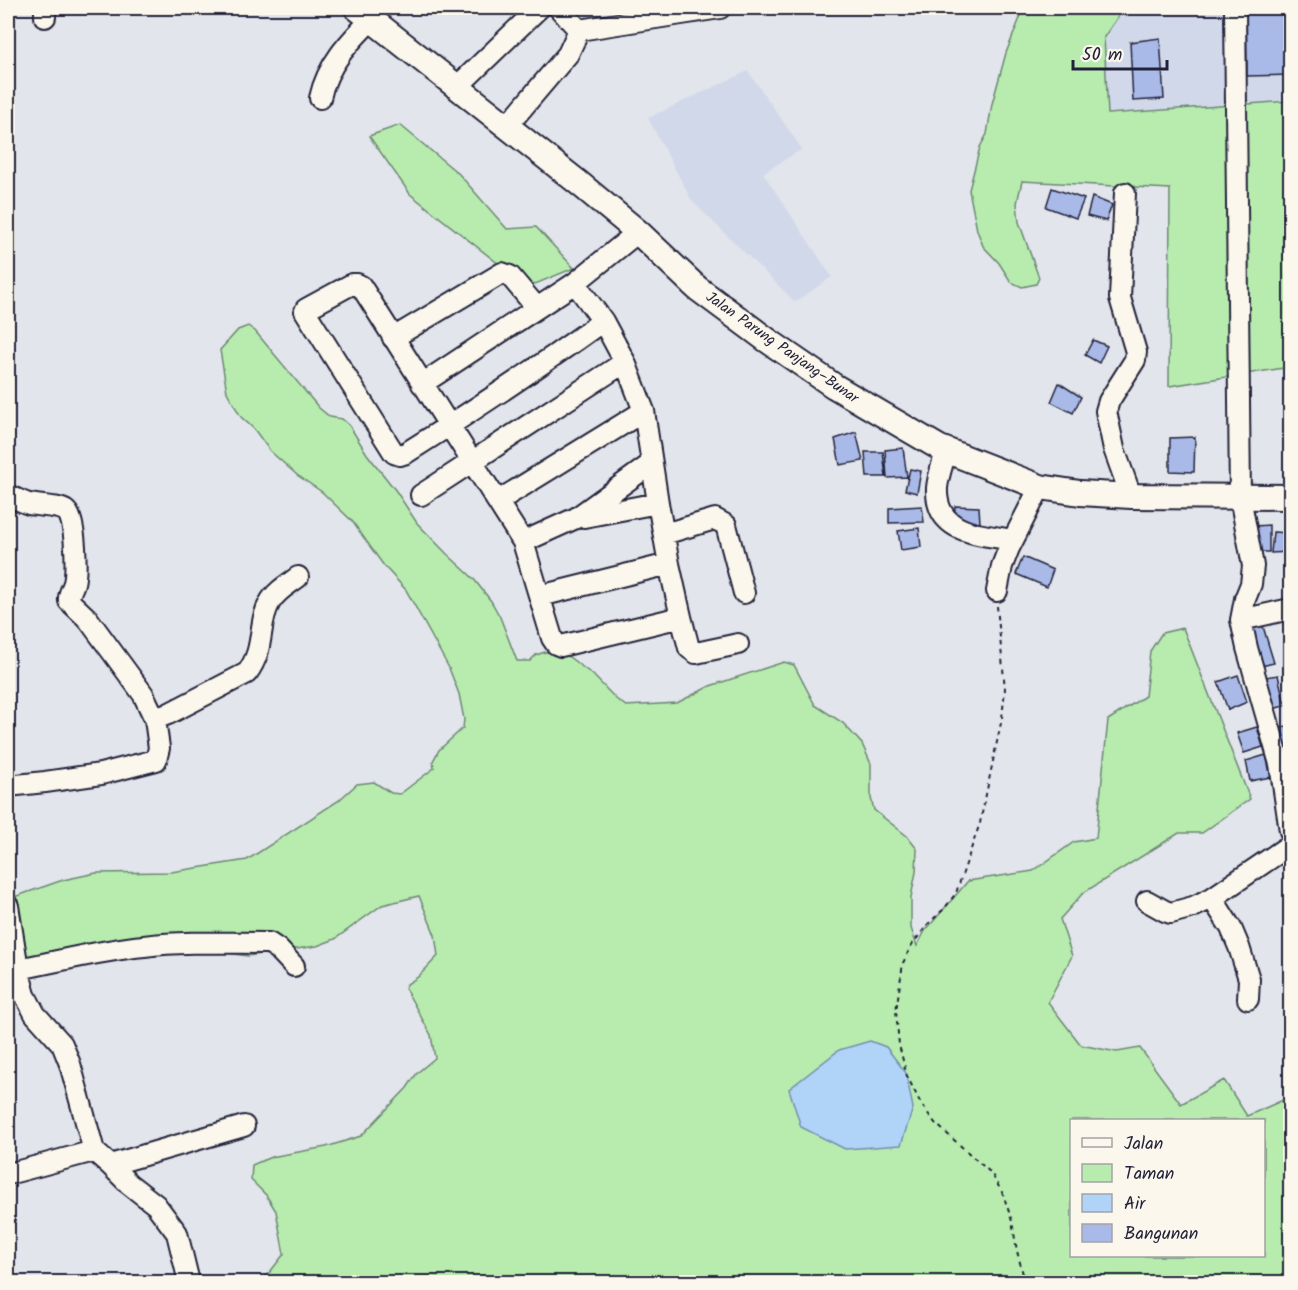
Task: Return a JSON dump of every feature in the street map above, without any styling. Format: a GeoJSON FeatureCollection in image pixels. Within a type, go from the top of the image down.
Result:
{"type":"FeatureCollection","features":[{"type":"Feature","properties":{"kind":"main road","name":"Jalan Parung Panjang–Bunar"},"geometry":{"type":"LineString","coordinates":[[365,13],[638,232],[697,288],[842,392],[946,451],[1040,487],[1080,493],[1131,496],[1290,497]]}},
{"type":"Feature","properties":{"kind":"street"},"geometry":{"type":"LineString","coordinates":[[457,87],[539,8]]}},
{"type":"Feature","properties":{"kind":"street"},"geometry":{"type":"LineString","coordinates":[[559,8],[579,30]]}},
{"type":"Feature","properties":{"kind":"street"},"geometry":{"type":"LineString","coordinates":[[579,30],[720,8]]}},
{"type":"Feature","properties":{"kind":"street"},"geometry":{"type":"LineString","coordinates":[[1235,8],[1240,497],[1253,566],[1251,584],[1241,620],[1280,764],[1290,831]]}},
{"type":"Feature","properties":{"kind":"street"},"geometry":{"type":"LineString","coordinates":[[320,98],[322,85],[334,62],[365,13]]}},
{"type":"Feature","properties":{"kind":"street"},"geometry":{"type":"LineString","coordinates":[[507,126],[568,54],[579,30]]}},
{"type":"Feature","properties":{"kind":"street"},"geometry":{"type":"LineString","coordinates":[[1125,193],[1120,298],[1136,352],[1135,360],[1109,401],[1106,411],[1114,449],[1131,496]]}},
{"type":"Feature","properties":{"kind":"street"},"geometry":{"type":"LineString","coordinates":[[422,384],[575,283],[638,232]]}},
{"type":"Feature","properties":{"kind":"street"},"geometry":{"type":"LineString","coordinates":[[393,338],[502,273],[510,276],[537,308]]}},
{"type":"Feature","properties":{"kind":"street"},"geometry":{"type":"LineString","coordinates":[[575,283],[603,321],[626,362],[644,411],[669,564],[689,648],[696,653],[738,644]]}},
{"type":"Feature","properties":{"kind":"street"},"geometry":{"type":"LineString","coordinates":[[603,321],[537,368],[449,426],[400,455],[394,453],[306,314],[306,309],[352,284],[361,286],[422,384],[449,426],[472,462],[498,501],[523,542],[552,639],[556,644],[561,646],[681,617]]}},
{"type":"Feature","properties":{"kind":"street"},"geometry":{"type":"LineString","coordinates":[[421,495],[626,362]]}},
{"type":"Feature","properties":{"kind":"street"},"geometry":{"type":"LineString","coordinates":[[498,501],[644,411]]}},
{"type":"Feature","properties":{"kind":"street"},"geometry":{"type":"LineString","coordinates":[[946,451],[937,487],[939,503],[945,518],[961,530],[1012,540]]}},
{"type":"Feature","properties":{"kind":"street"},"geometry":{"type":"LineString","coordinates":[[523,542],[576,518],[652,464]]}},
{"type":"Feature","properties":{"kind":"street"},"geometry":{"type":"LineString","coordinates":[[997,591],[1002,566],[1012,540],[1040,487]]}},
{"type":"Feature","properties":{"kind":"street"},"geometry":{"type":"LineString","coordinates":[[8,495],[29,504],[65,510],[70,515],[75,568],[74,584],[68,595],[69,601],[88,619],[143,694],[155,719],[159,748],[156,760],[101,774],[8,786]]}},
{"type":"Feature","properties":{"kind":"street"},"geometry":{"type":"LineString","coordinates":[[576,518],[658,503]]}},
{"type":"Feature","properties":{"kind":"street"},"geometry":{"type":"LineString","coordinates":[[664,534],[715,519],[726,525],[744,593]]}},
{"type":"Feature","properties":{"kind":"street"},"geometry":{"type":"LineString","coordinates":[[540,596],[669,564]]}},
{"type":"Feature","properties":{"kind":"street"},"geometry":{"type":"LineString","coordinates":[[155,719],[247,673],[259,650],[269,603],[298,577]]}},
{"type":"Feature","properties":{"kind":"street"},"geometry":{"type":"LineString","coordinates":[[1241,620],[1290,609]]}},
{"type":"Feature","properties":{"kind":"street"},"geometry":{"type":"LineString","coordinates":[[1147,901],[1171,913],[1193,907],[1212,898],[1290,845]]}},
{"type":"Feature","properties":{"kind":"street"},"geometry":{"type":"LineString","coordinates":[[1212,898],[1231,928],[1239,947],[1249,980],[1248,999]]}},
{"type":"Feature","properties":{"kind":"street"},"geometry":{"type":"LineString","coordinates":[[8,906],[18,969],[25,995],[35,1014],[62,1044],[70,1064],[94,1151],[129,1184],[156,1205],[177,1233],[189,1282]]}},
{"type":"Feature","properties":{"kind":"street"},"geometry":{"type":"LineString","coordinates":[[18,969],[146,945],[188,943],[269,943],[279,949],[294,966]]}},
{"type":"Feature","properties":{"kind":"street"},"geometry":{"type":"LineString","coordinates":[[110,1165],[244,1126]]}},
{"type":"Feature","properties":{"kind":"street"},"geometry":{"type":"LineString","coordinates":[[8,1174],[94,1151]]}},
{"type":"Feature","properties":{"kind":"path"},"geometry":{"type":"LineString","coordinates":[[997,591],[1005,689],[1002,718],[980,823],[956,893],[911,946],[903,963],[896,1011],[899,1045],[907,1076],[921,1104],[935,1123],[991,1173],[1003,1194],[1012,1221],[1025,1282]]}},
{"type":"Feature","properties":{"kind":"shaded area"},"geometry":{"type":"Polygon","coordinates":[[[1124,8],[1290,8],[1290,101],[1108,114],[1104,37],[1124,8]]]}},
{"type":"Feature","properties":{"kind":"shaded area"},"geometry":{"type":"Polygon","coordinates":[[[748,71],[802,149],[763,173],[832,277],[795,302],[692,201],[648,118],[748,71]]]}},
{"type":"Feature","properties":{"kind":"green space"},"geometry":{"type":"Polygon","coordinates":[[[1024,8],[1124,8],[1104,37],[1108,114],[1290,101],[1290,367],[1169,386],[1170,189],[1022,181],[1017,203],[1019,222],[1039,278],[1036,284],[1022,287],[1011,282],[999,263],[983,246],[977,230],[969,190],[980,147],[987,134],[992,104],[1006,53],[1024,8]]]}},
{"type":"Feature","properties":{"kind":"green space"},"geometry":{"type":"Polygon","coordinates":[[[400,125],[459,174],[507,229],[536,227],[574,268],[528,287],[410,194],[369,136],[400,125]]]}},
{"type":"Feature","properties":{"kind":"green space"},"geometry":{"type":"Polygon","coordinates":[[[248,326],[255,331],[319,408],[330,417],[342,419],[349,425],[417,523],[473,578],[491,601],[500,617],[517,661],[530,661],[536,655],[545,652],[565,654],[593,675],[626,706],[677,703],[710,686],[784,662],[794,665],[815,705],[843,723],[862,744],[871,764],[871,798],[874,810],[907,836],[917,849],[916,872],[911,897],[911,928],[917,946],[925,931],[968,881],[1033,871],[1074,842],[1096,838],[1108,720],[1145,696],[1150,651],[1162,633],[1183,628],[1250,799],[1202,833],[1179,833],[1083,893],[1060,919],[1072,956],[1048,1002],[1081,1045],[1117,1052],[1140,1048],[1181,1104],[1224,1080],[1247,1116],[1290,1097],[1290,1282],[258,1282],[270,1272],[284,1254],[276,1211],[266,1195],[251,1180],[252,1165],[271,1157],[326,1147],[361,1136],[407,1088],[417,1073],[435,1058],[431,1035],[405,988],[438,956],[435,935],[419,896],[382,905],[335,939],[317,946],[248,956],[190,948],[152,951],[8,980],[8,896],[17,896],[63,880],[96,873],[171,872],[247,860],[338,801],[357,784],[374,782],[391,793],[400,794],[434,768],[433,761],[439,750],[463,728],[464,719],[459,694],[449,668],[406,590],[384,566],[352,521],[322,492],[297,475],[270,451],[254,429],[241,417],[227,392],[220,350],[238,330],[248,326]]]}},
{"type":"Feature","properties":{"kind":"water"},"geometry":{"type":"Polygon","coordinates":[[[870,1041],[886,1047],[906,1073],[913,1108],[901,1145],[845,1149],[801,1127],[789,1089],[839,1050],[870,1041]]]}},
{"type":"Feature","properties":{"kind":"building"},"geometry":{"type":"Polygon","coordinates":[[[1246,8],[1290,8],[1290,75],[1247,76],[1246,8]]]}},
{"type":"Feature","properties":{"kind":"building"},"geometry":{"type":"Polygon","coordinates":[[[1160,38],[1164,99],[1133,101],[1130,42],[1160,38]]]}},
{"type":"Feature","properties":{"kind":"building"},"geometry":{"type":"Polygon","coordinates":[[[1052,188],[1084,199],[1076,218],[1046,207],[1052,188]]]}},
{"type":"Feature","properties":{"kind":"building"},"geometry":{"type":"Polygon","coordinates":[[[1092,197],[1112,205],[1106,221],[1087,216],[1092,197]]]}},
{"type":"Feature","properties":{"kind":"building"},"geometry":{"type":"Polygon","coordinates":[[[1093,340],[1107,346],[1099,363],[1085,355],[1093,340]]]}},
{"type":"Feature","properties":{"kind":"building"},"geometry":{"type":"Polygon","coordinates":[[[1059,383],[1081,397],[1073,413],[1051,402],[1059,383]]]}},
{"type":"Feature","properties":{"kind":"building"},"geometry":{"type":"Polygon","coordinates":[[[856,432],[863,461],[840,465],[835,439],[856,432]]]}},
{"type":"Feature","properties":{"kind":"building"},"geometry":{"type":"Polygon","coordinates":[[[1195,437],[1194,472],[1170,471],[1170,438],[1195,437]]]}},
{"type":"Feature","properties":{"kind":"building"},"geometry":{"type":"Polygon","coordinates":[[[903,448],[907,477],[887,478],[885,450],[903,448]]]}},
{"type":"Feature","properties":{"kind":"building"},"geometry":{"type":"Polygon","coordinates":[[[865,452],[883,452],[886,477],[867,477],[865,452]]]}},
{"type":"Feature","properties":{"kind":"building"},"geometry":{"type":"Polygon","coordinates":[[[910,469],[921,471],[917,493],[905,490],[910,469]]]}},
{"type":"Feature","properties":{"kind":"building"},"geometry":{"type":"Polygon","coordinates":[[[922,506],[924,522],[889,523],[889,508],[922,506]]]}},
{"type":"Feature","properties":{"kind":"building"},"geometry":{"type":"Polygon","coordinates":[[[955,506],[979,507],[980,523],[954,521],[955,506]]]}},
{"type":"Feature","properties":{"kind":"building"},"geometry":{"type":"Polygon","coordinates":[[[1269,525],[1269,552],[1256,552],[1255,526],[1269,525]]]}},
{"type":"Feature","properties":{"kind":"building"},"geometry":{"type":"Polygon","coordinates":[[[919,528],[921,547],[901,550],[898,531],[919,528]]]}},
{"type":"Feature","properties":{"kind":"building"},"geometry":{"type":"Polygon","coordinates":[[[1273,532],[1289,533],[1290,552],[1271,553],[1273,532]]]}},
{"type":"Feature","properties":{"kind":"building"},"geometry":{"type":"Polygon","coordinates":[[[1023,557],[1053,570],[1047,587],[1016,574],[1023,557]]]}},
{"type":"Feature","properties":{"kind":"building"},"geometry":{"type":"Polygon","coordinates":[[[1262,623],[1274,663],[1257,667],[1245,629],[1262,623]]]}},
{"type":"Feature","properties":{"kind":"building"},"geometry":{"type":"Polygon","coordinates":[[[1238,675],[1247,702],[1228,710],[1218,682],[1238,675]]]}},
{"type":"Feature","properties":{"kind":"building"},"geometry":{"type":"Polygon","coordinates":[[[1278,675],[1285,706],[1267,710],[1258,678],[1278,675]]]}},
{"type":"Feature","properties":{"kind":"building"},"geometry":{"type":"Polygon","coordinates":[[[1290,725],[1290,764],[1285,767],[1273,730],[1290,725]]]}},
{"type":"Feature","properties":{"kind":"building"},"geometry":{"type":"Polygon","coordinates":[[[1257,727],[1263,747],[1244,753],[1237,733],[1257,727]]]}},
{"type":"Feature","properties":{"kind":"building"},"geometry":{"type":"Polygon","coordinates":[[[1266,755],[1271,777],[1250,781],[1246,761],[1266,755]]]}}]}
